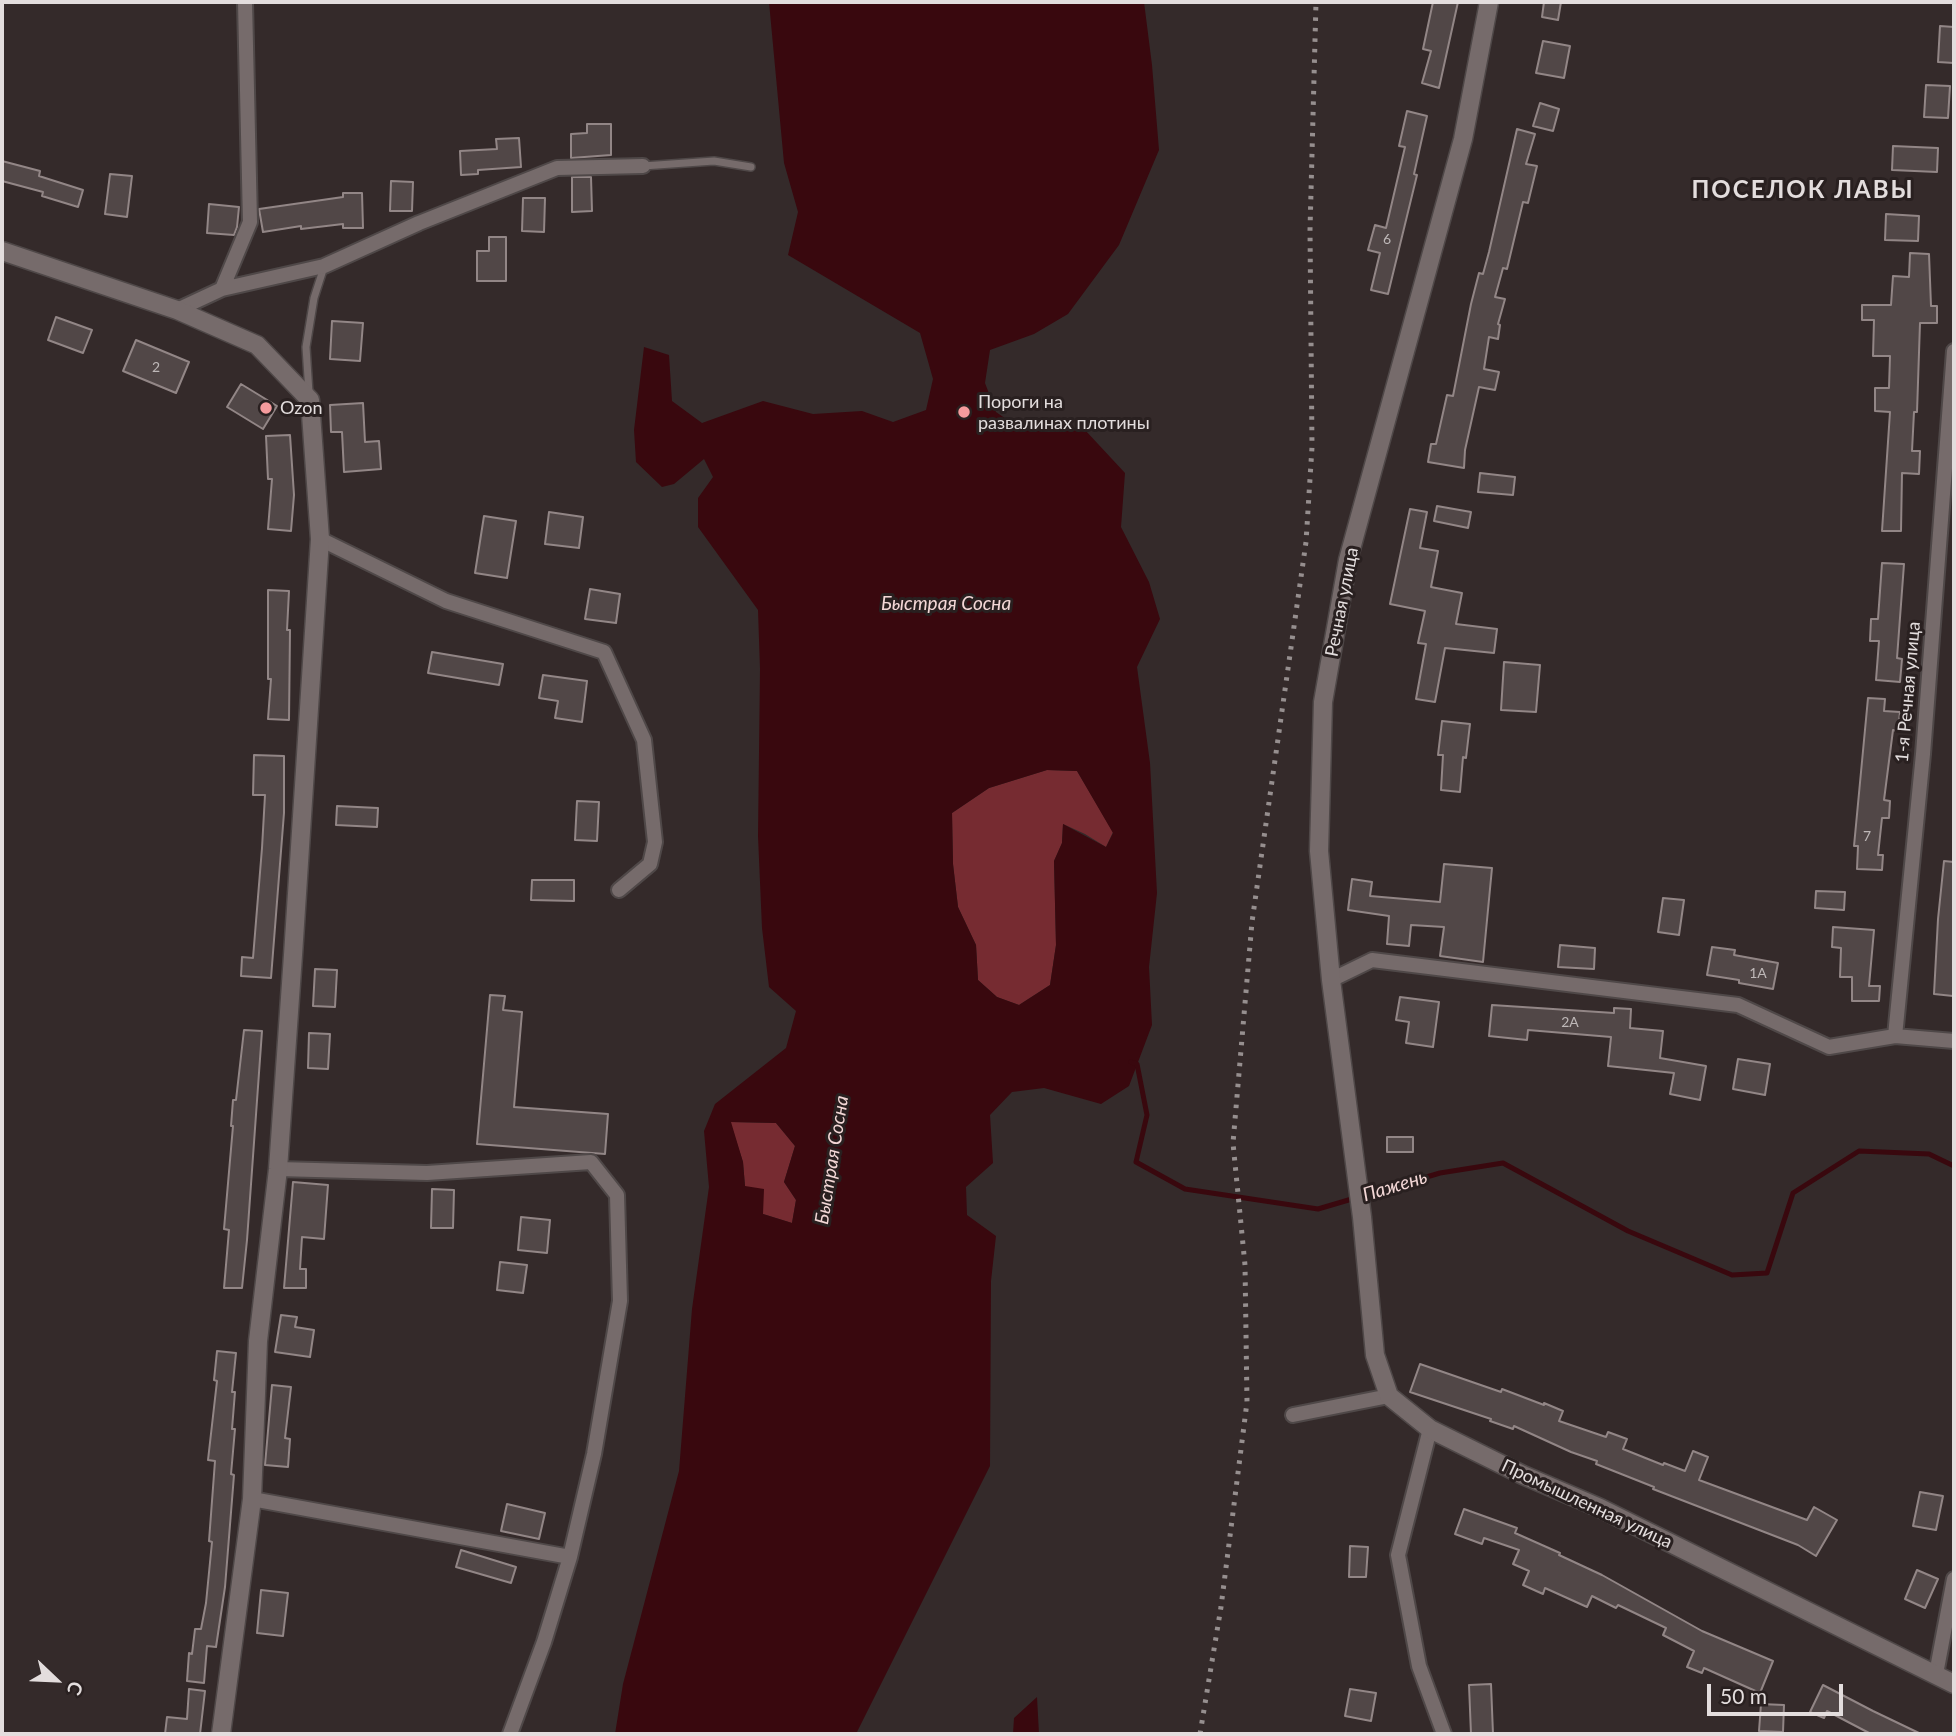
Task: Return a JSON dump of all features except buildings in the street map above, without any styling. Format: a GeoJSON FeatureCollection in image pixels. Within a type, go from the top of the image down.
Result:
{"type":"FeatureCollection","features":[{"type":"Feature","properties":{"kind":"street"},"geometry":{"type":"LineString","coordinates":[[222,289],[250,222],[245,2]]}},
{"type":"Feature","properties":{"kind":"street","name":"Речная улица"},"geometry":{"type":"LineString","coordinates":[[1389,1396],[1375,1355],[1362,1217],[1331,980],[1319,851],[1323,702],[1348,560],[1463,139],[1489,2]]}},
{"type":"Feature","properties":{"kind":"street"},"geometry":{"type":"LineString","coordinates":[[177,310],[222,289],[324,266],[419,223],[557,168],[643,166]]}},
{"type":"Feature","properties":{"kind":"street"},"geometry":{"type":"LineString","coordinates":[[2,251],[177,310],[257,345],[310,400],[320,539],[278,1169],[258,1341],[252,1499],[221,1734]]}},
{"type":"Feature","properties":{"kind":"street","name":"1-я Речная улица"},"geometry":{"type":"LineString","coordinates":[[1895,1036],[1923,754],[1954,351]]}},
{"type":"Feature","properties":{"kind":"street"},"geometry":{"type":"LineString","coordinates":[[320,539],[446,601],[604,652],[644,740],[656,842],[650,864],[619,890]]}},
{"type":"Feature","properties":{"kind":"street"},"geometry":{"type":"LineString","coordinates":[[1331,980],[1372,960],[1738,1005],[1829,1047],[1895,1036],[1954,1041]]}},
{"type":"Feature","properties":{"kind":"street"},"geometry":{"type":"LineString","coordinates":[[278,1169],[427,1173],[591,1163],[617,1195],[620,1301],[594,1454],[570,1557],[544,1642],[510,1734]]}},
{"type":"Feature","properties":{"kind":"street"},"geometry":{"type":"LineString","coordinates":[[1293,1415],[1389,1396]]}},
{"type":"Feature","properties":{"kind":"street","name":"Промышленная улица"},"geometry":{"type":"LineString","coordinates":[[1389,1396],[1430,1429],[1522,1475],[1600,1508],[1954,1684]]}},
{"type":"Feature","properties":{"kind":"street"},"geometry":{"type":"LineString","coordinates":[[1430,1429],[1398,1555],[1419,1667],[1444,1734]]}},
{"type":"Feature","properties":{"kind":"street"},"geometry":{"type":"LineString","coordinates":[[252,1499],[570,1557]]}},
{"type":"Feature","properties":{"kind":"street"},"geometry":{"type":"LineString","coordinates":[[1936,1674],[1954,1579]]}},
{"type":"Feature","properties":{"kind":"lane"},"geometry":{"type":"LineString","coordinates":[[643,166],[714,161],[751,167]]}},
{"type":"Feature","properties":{"kind":"lane"},"geometry":{"type":"LineString","coordinates":[[310,400],[306,347],[314,298],[324,266]]}},
{"type":"Feature","properties":{"kind":"shaded area"},"geometry":{"type":"Polygon","coordinates":[[[1047,770],[1077,771],[1113,832],[1106,847],[1063,824],[1062,843],[1054,861],[1056,945],[1050,985],[1019,1005],[997,997],[978,980],[976,945],[958,907],[953,864],[952,813],[989,788],[1047,770]]]}},
{"type":"Feature","properties":{"kind":"shaded area"},"geometry":{"type":"Polygon","coordinates":[[[730,1122],[776,1123],[795,1146],[784,1182],[796,1200],[792,1223],[763,1214],[745,1186],[743,1162],[730,1122]]]}},
{"type":"Feature","properties":{"kind":"water","name":"Быстрая Сосна"},"geometry":{"type":"Polygon","coordinates":[[[769,2],[1144,2],[1159,150],[1119,245],[1068,314],[1034,334],[990,350],[985,383],[996,412],[1019,428],[1048,432],[1085,430],[1125,473],[1121,527],[1149,582],[1160,619],[1137,667],[1150,763],[1157,893],[1149,967],[1152,1025],[1129,1086],[1101,1104],[1044,1088],[1012,1092],[990,1115],[993,1163],[966,1187],[967,1215],[996,1236],[991,1281],[990,1466],[856,1734],[615,1734],[623,1684],[679,1471],[692,1309],[709,1187],[704,1131],[715,1104],[786,1048],[796,1011],[769,987],[762,928],[758,836],[758,610],[698,527],[698,498],[713,477],[704,459],[674,484],[662,487],[636,462],[634,430],[644,347],[669,355],[672,401],[702,423],[763,401],[813,414],[862,411],[893,422],[926,410],[933,379],[920,333],[788,255],[798,212],[784,163],[769,2]],[[1047,770],[989,788],[952,813],[953,864],[958,907],[976,945],[978,980],[997,997],[1019,1005],[1050,985],[1056,945],[1054,861],[1062,843],[1063,824],[1106,847],[1113,833],[1077,771],[1047,770]],[[731,1122],[743,1162],[745,1186],[764,1189],[763,1214],[792,1223],[796,1200],[784,1182],[795,1146],[776,1123],[731,1122]]]}},
{"type":"Feature","properties":{"kind":"water"},"geometry":{"type":"Polygon","coordinates":[[[1037,1697],[1039,1734],[1013,1734],[1014,1718],[1037,1697]]]}},
{"type":"Feature","properties":{"kind":"waterway","name":"Пажень"},"geometry":{"type":"LineString","coordinates":[[1131,1062],[1137,1064],[1147,1115],[1136,1162],[1185,1189],[1318,1209],[1440,1173],[1503,1163],[1628,1231],[1732,1275],[1767,1273],[1793,1193],[1859,1151],[1929,1154],[1954,1166]]}},
{"type":"Feature","properties":{"kind":"railway"},"geometry":{"type":"LineString","coordinates":[[1200,1734],[1221,1607],[1247,1402],[1245,1265],[1233,1143],[1252,922],[1306,542],[1312,447],[1310,230],[1316,2]]}},
{"type":"Feature","properties":{"kind":"place","name":"Ozon"},"geometry":{"type":"Point","coordinates":[266,408]}},
{"type":"Feature","properties":{"kind":"place","name":"Пороги на развалинах плотины"},"geometry":{"type":"Point","coordinates":[964,412]}},
{"type":"Feature","properties":{"kind":"district","name":"ПОСЕЛОК ЛАВЫ"},"geometry":{"type":"Point","coordinates":[1803,190]}}]}
